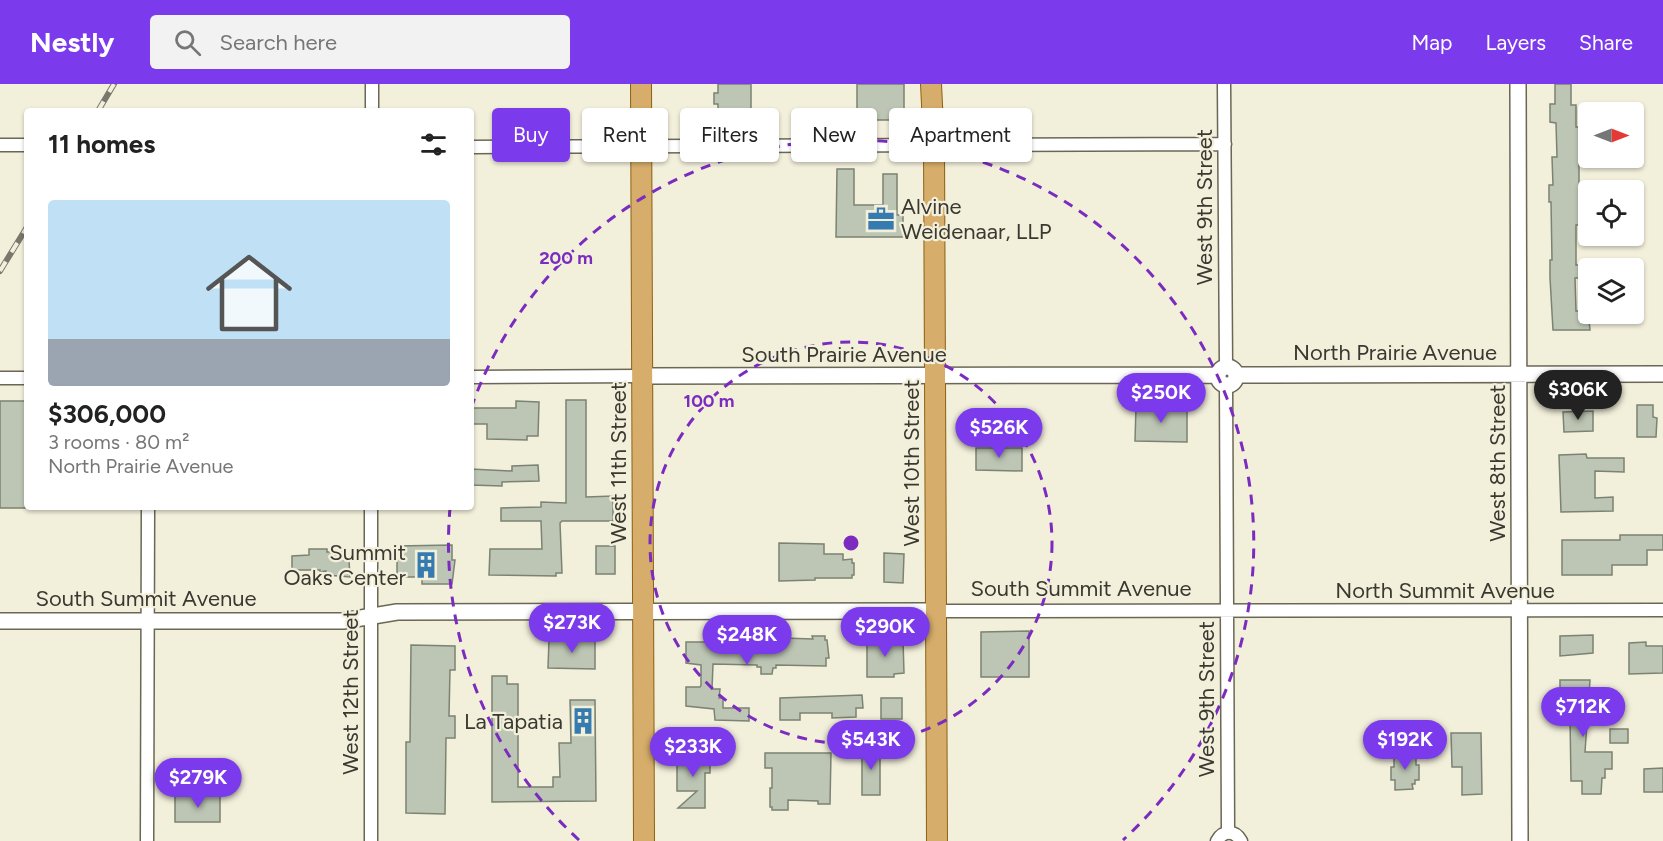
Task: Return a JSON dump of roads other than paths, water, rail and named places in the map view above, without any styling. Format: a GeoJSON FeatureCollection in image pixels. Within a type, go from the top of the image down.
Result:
{"type":"FeatureCollection","features":[{"type":"Feature","properties":{"kind":"main road","name":"West 11th Street"},"geometry":{"type":"LineString","coordinates":[[641,84],[641,108]]}},
{"type":"Feature","properties":{"kind":"main road","name":"West 10th Street"},"geometry":{"type":"LineString","coordinates":[[931,84],[932,108]]}},
{"type":"Feature","properties":{"kind":"main road"},"geometry":{"type":"LineString","coordinates":[[936,108],[938,84]]}},
{"type":"Feature","properties":{"kind":"main road","name":"West 11th Street"},"geometry":{"type":"LineString","coordinates":[[641,162],[644,841]]}},
{"type":"Feature","properties":{"kind":"main road","name":"West 10th Street"},"geometry":{"type":"LineString","coordinates":[[934,162],[937,841]]}},
{"type":"Feature","properties":{"kind":"street"},"geometry":{"type":"LineString","coordinates":[[372,84],[372,108]]}},
{"type":"Feature","properties":{"kind":"street","name":"West 9th Street"},"geometry":{"type":"LineString","coordinates":[[1224,84],[1228,832]]}},
{"type":"Feature","properties":{"kind":"street","name":"West 8th Street"},"geometry":{"type":"LineString","coordinates":[[1518,84],[1520,841]]}},
{"type":"Feature","properties":{"kind":"street"},"geometry":{"type":"LineString","coordinates":[[1032,145],[1225,144]]}},
{"type":"Feature","properties":{"kind":"street"},"geometry":{"type":"LineString","coordinates":[[0,145],[24,145]]}},
{"type":"Feature","properties":{"kind":"street"},"geometry":{"type":"LineString","coordinates":[[668,147],[889,146]]}},
{"type":"Feature","properties":{"kind":"street"},"geometry":{"type":"LineString","coordinates":[[474,147],[582,147]]}},
{"type":"Feature","properties":{"kind":"street","name":"North Prairie Avenue"},"geometry":{"type":"LineString","coordinates":[[1226,375],[1663,374]]}},
{"type":"Feature","properties":{"kind":"street","name":"South Prairie Avenue"},"geometry":{"type":"LineString","coordinates":[[474,377],[1226,375]]}},
{"type":"Feature","properties":{"kind":"street"},"geometry":{"type":"LineString","coordinates":[[0,378],[24,378]]}},
{"type":"Feature","properties":{"kind":"street"},"geometry":{"type":"LineString","coordinates":[[147,841],[148,510]]}},
{"type":"Feature","properties":{"kind":"street","name":"West 12th Street"},"geometry":{"type":"LineString","coordinates":[[371,510],[371,841]]}},
{"type":"Feature","properties":{"kind":"street","name":"North Summit Avenue"},"geometry":{"type":"LineString","coordinates":[[1227,610],[1663,610]]}},
{"type":"Feature","properties":{"kind":"street","name":"South Summit Avenue"},"geometry":{"type":"LineString","coordinates":[[0,621],[343,621],[397,612],[1227,610]]}},
{"type":"Feature","properties":{"kind":"street"},"geometry":{"type":"LineString","coordinates":[[1217,841],[1221,835],[1228,832],[1236,834],[1241,841]]}},
{"type":"Feature","properties":{"kind":"railway"},"geometry":{"type":"LineString","coordinates":[[100,108],[114,84]]}},
{"type":"Feature","properties":{"kind":"railway"},"geometry":{"type":"LineString","coordinates":[[0,271],[24,232]]}},
{"type":"Feature","properties":{"kind":"place","name":"Alvine Weidenaar, LLP"},"geometry":{"type":"Point","coordinates":[881,219]}},
{"type":"Feature","properties":{"kind":"place","name":"Summit Oaks Center"},"geometry":{"type":"Point","coordinates":[426,565]}},
{"type":"Feature","properties":{"kind":"place","name":"La Tapatia"},"geometry":{"type":"Point","coordinates":[583,721]}}]}
